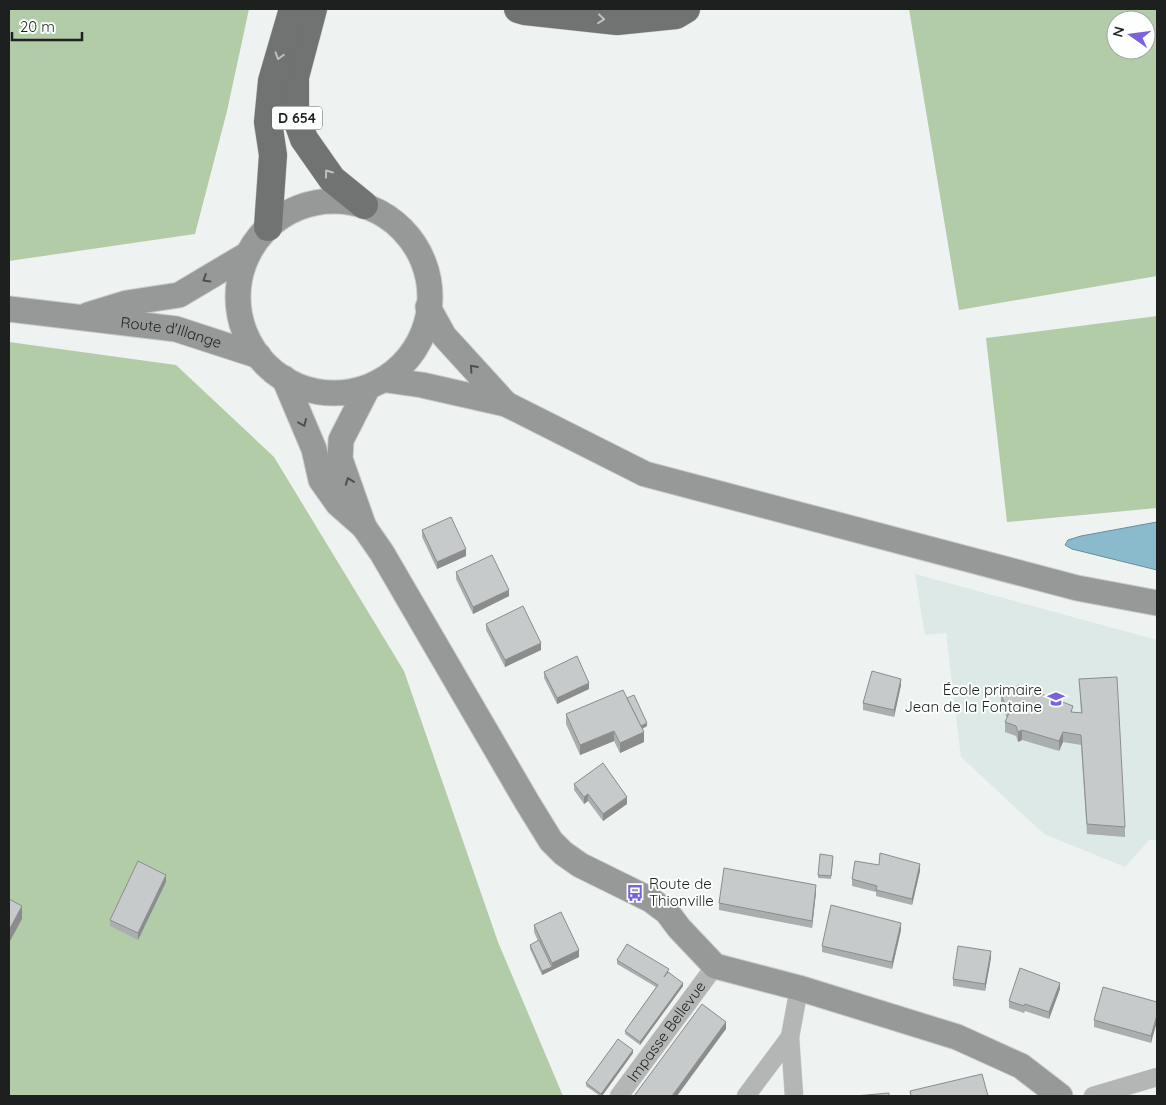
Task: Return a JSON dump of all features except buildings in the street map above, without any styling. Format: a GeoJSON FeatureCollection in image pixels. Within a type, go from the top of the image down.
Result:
{"type":"FeatureCollection","features":[{"type":"Feature","properties":{"kind":"highway","name":"D 654"},"geometry":{"type":"LineString","coordinates":[[268,227],[274,155],[268,122],[272,80],[293,9]]}},
{"type":"Feature","properties":{"kind":"highway","name":"D 654"},"geometry":{"type":"LineString","coordinates":[[313,9],[295,77],[295,114],[304,139],[332,179],[364,205]]}},
{"type":"Feature","properties":{"kind":"highway"},"geometry":{"type":"LineString","coordinates":[[305,36],[333,9]]}},
{"type":"Feature","properties":{"kind":"highway"},"geometry":{"type":"LineString","coordinates":[[518,9],[617,21],[676,15],[686,9]]}},
{"type":"Feature","properties":{"kind":"main road"},"geometry":{"type":"LineString","coordinates":[[364,527],[340,459],[341,440],[377,384],[407,359],[424,331],[430,290],[424,260],[409,235],[384,214],[364,205],[331,200],[304,205],[268,227],[248,254],[239,287],[238,312],[249,343],[271,369],[299,386],[326,392],[377,384],[422,385],[506,404],[645,474],[1077,588],[1157,604]]}},
{"type":"Feature","properties":{"kind":"main road","name":"Route d'Illange"},"geometry":{"type":"LineString","coordinates":[[81,317],[127,303],[179,295],[248,254]]}},
{"type":"Feature","properties":{"kind":"main road"},"geometry":{"type":"LineString","coordinates":[[428,307],[444,336],[506,404]]}},
{"type":"Feature","properties":{"kind":"main road","name":"Route d'Illange"},"geometry":{"type":"LineString","coordinates":[[9,309],[176,329],[259,356]]}},
{"type":"Feature","properties":{"kind":"main road"},"geometry":{"type":"LineString","coordinates":[[284,378],[314,449],[321,480],[338,504],[364,527],[382,553],[527,802],[552,841],[563,853],[580,865],[651,900],[667,912],[679,928],[715,966],[799,988],[957,1037],[1021,1066],[1060,1096]]}},
{"type":"Feature","properties":{"kind":"main road"},"geometry":{"type":"LineString","coordinates":[[1077,588],[1157,622]]}},
{"type":"Feature","properties":{"kind":"street","name":"Impasse Bellevue"},"geometry":{"type":"LineString","coordinates":[[619,1096],[715,966]]}},
{"type":"Feature","properties":{"kind":"street"},"geometry":{"type":"LineString","coordinates":[[794,1096],[790,1037],[799,988]]}},
{"type":"Feature","properties":{"kind":"street"},"geometry":{"type":"LineString","coordinates":[[746,1096],[790,1037]]}},
{"type":"Feature","properties":{"kind":"street"},"geometry":{"type":"LineString","coordinates":[[1093,1096],[1157,1077]]}},
{"type":"Feature","properties":{"kind":"shaded area","name":"École primaire Jean de la Fontaine"},"geometry":{"type":"Polygon","coordinates":[[[915,574],[1157,640],[1157,840],[1149,840],[1125,867],[1044,834],[961,757],[946,633],[925,635],[915,574]]]}},
{"type":"Feature","properties":{"kind":"green space"},"geometry":{"type":"Polygon","coordinates":[[[9,9],[249,9],[227,111],[195,234],[9,261],[9,9]]]}},
{"type":"Feature","properties":{"kind":"green space"},"geometry":{"type":"Polygon","coordinates":[[[909,9],[1157,9],[1157,276],[959,310],[909,9]]]}},
{"type":"Feature","properties":{"kind":"green space"},"geometry":{"type":"Polygon","coordinates":[[[1157,316],[1157,508],[1007,522],[986,338],[1157,316]]]}},
{"type":"Feature","properties":{"kind":"green space"},"geometry":{"type":"Polygon","coordinates":[[[9,342],[176,365],[274,457],[404,671],[498,942],[563,1096],[9,1096],[9,342]]]}},
{"type":"Feature","properties":{"kind":"water"},"geometry":{"type":"Polygon","coordinates":[[[1157,522],[1157,570],[1072,549],[1065,545],[1068,540],[1081,536],[1157,522]]]}},
{"type":"Feature","properties":{"kind":"place","name":"École primaire Jean de la Fontaine"},"geometry":{"type":"Point","coordinates":[1056,699]}},
{"type":"Feature","properties":{"kind":"place","name":"Route de Thionville"},"geometry":{"type":"Point","coordinates":[635,893]}}]}
